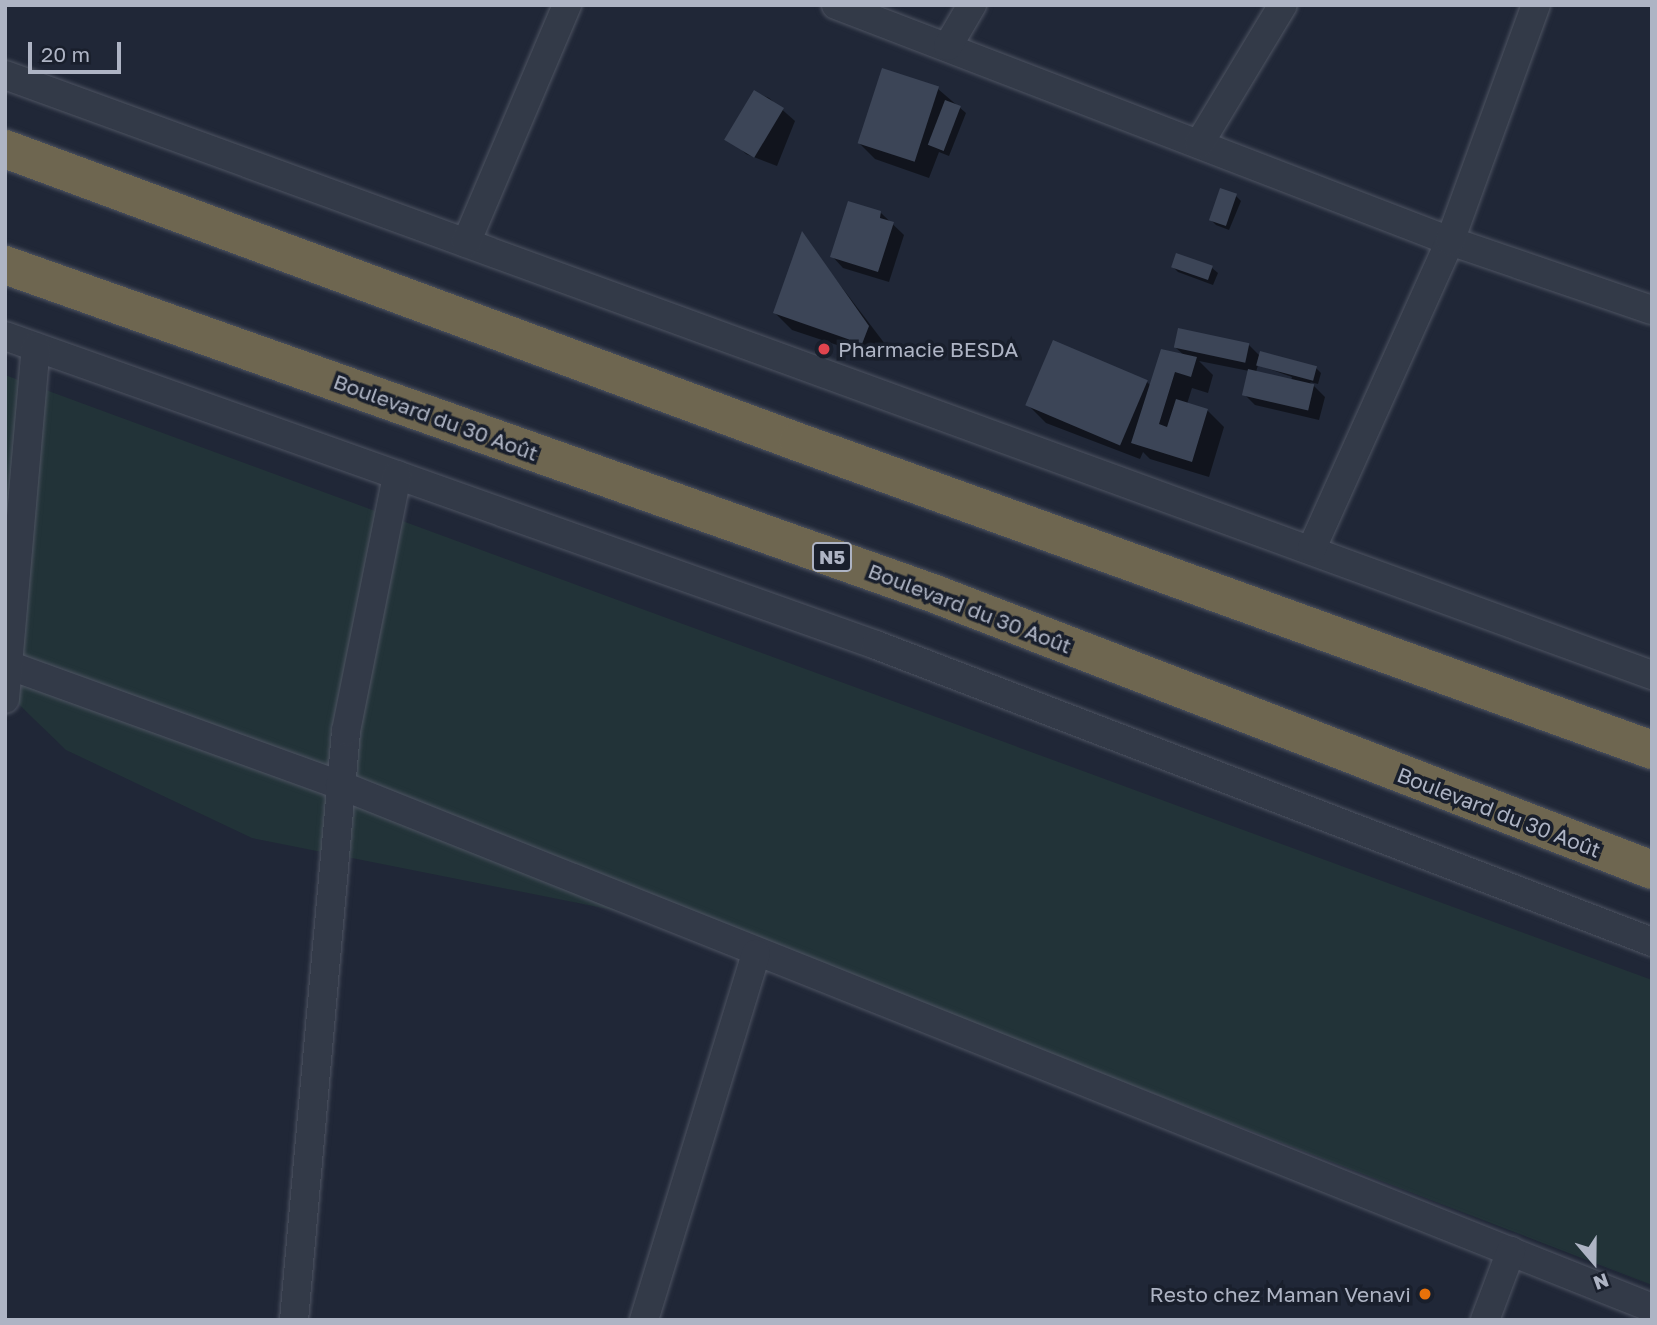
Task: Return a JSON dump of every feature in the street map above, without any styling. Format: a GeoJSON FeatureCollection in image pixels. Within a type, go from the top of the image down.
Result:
{"type":"FeatureCollection","features":[{"type":"Feature","properties":{"kind":"highway"},"geometry":{"type":"LineString","coordinates":[[5,149],[693,404],[1652,750]]}},
{"type":"Feature","properties":{"kind":"highway","name":"Boulevard du 30 Août"},"geometry":{"type":"LineString","coordinates":[[5,265],[935,594],[1652,870]]}},
{"type":"Feature","properties":{"kind":"street"},"geometry":{"type":"LineString","coordinates":[[466,243],[567,5]]}},
{"type":"Feature","properties":{"kind":"street"},"geometry":{"type":"LineString","coordinates":[[836,5],[948,46],[1073,99],[1199,144],[1450,241],[1652,310]]}},
{"type":"Feature","properties":{"kind":"street"},"geometry":{"type":"LineString","coordinates":[[948,46],[972,5]]}},
{"type":"Feature","properties":{"kind":"street"},"geometry":{"type":"LineString","coordinates":[[1199,144],[1283,5]]}},
{"type":"Feature","properties":{"kind":"street"},"geometry":{"type":"LineString","coordinates":[[1312,548],[1450,241],[1536,5]]}},
{"type":"Feature","properties":{"kind":"street"},"geometry":{"type":"LineString","coordinates":[[5,75],[1312,548],[1652,675]]}},
{"type":"Feature","properties":{"kind":"street"},"geometry":{"type":"LineString","coordinates":[[5,336],[876,645],[1652,942]]}},
{"type":"Feature","properties":{"kind":"street"},"geometry":{"type":"LineString","coordinates":[[5,699],[10,571],[36,347]]}},
{"type":"Feature","properties":{"kind":"street"},"geometry":{"type":"LineString","coordinates":[[295,1320],[340,785],[360,640],[397,475]]}},
{"type":"Feature","properties":{"kind":"street"},"geometry":{"type":"LineString","coordinates":[[8,665],[340,785],[756,954],[1652,1308]]}},
{"type":"Feature","properties":{"kind":"street"},"geometry":{"type":"LineString","coordinates":[[644,1320],[756,954]]}},
{"type":"Feature","properties":{"kind":"street"},"geometry":{"type":"LineString","coordinates":[[1485,1320],[1511,1251]]}},
{"type":"Feature","properties":{"kind":"shaded area"},"geometry":{"type":"Polygon","coordinates":[[[5,375],[1652,980],[1652,1285],[743,936],[252,838],[66,750],[5,691],[5,375]]]}},
{"type":"Feature","properties":{"kind":"building"},"geometry":{"type":"Polygon","coordinates":[[[882,68],[939,87],[915,162],[858,143],[882,68]]]}},
{"type":"Feature","properties":{"kind":"building"},"geometry":{"type":"Polygon","coordinates":[[[754,90],[784,108],[754,158],[724,140],[754,90]]]}},
{"type":"Feature","properties":{"kind":"building"},"geometry":{"type":"Polygon","coordinates":[[[945,100],[961,106],[944,151],[928,145],[945,100]]]}},
{"type":"Feature","properties":{"kind":"building"},"geometry":{"type":"Polygon","coordinates":[[[1220,188],[1237,194],[1226,226],[1209,220],[1220,188]]]}},
{"type":"Feature","properties":{"kind":"building"},"geometry":{"type":"Polygon","coordinates":[[[848,201],[881,211],[880,218],[894,222],[878,272],[830,257],[848,201]]]}},
{"type":"Feature","properties":{"kind":"building"},"geometry":{"type":"Polygon","coordinates":[[[802,231],[869,326],[862,344],[773,313],[802,231]]]}},
{"type":"Feature","properties":{"kind":"building"},"geometry":{"type":"Polygon","coordinates":[[[1176,253],[1213,266],[1208,280],[1171,267],[1176,253]]]}},
{"type":"Feature","properties":{"kind":"building"},"geometry":{"type":"Polygon","coordinates":[[[1178,328],[1249,343],[1245,363],[1174,348],[1178,328]]]}},
{"type":"Feature","properties":{"kind":"building"},"geometry":{"type":"Polygon","coordinates":[[[1053,340],[1148,380],[1120,446],[1025,405],[1053,340]]]}},
{"type":"Feature","properties":{"kind":"building"},"geometry":{"type":"Polygon","coordinates":[[[1161,349],[1197,357],[1191,377],[1175,372],[1159,424],[1167,427],[1176,399],[1208,409],[1192,462],[1131,443],[1161,349]]]}},
{"type":"Feature","properties":{"kind":"building"},"geometry":{"type":"Polygon","coordinates":[[[1260,351],[1317,366],[1313,381],[1256,365],[1260,351]]]}},
{"type":"Feature","properties":{"kind":"building"},"geometry":{"type":"Polygon","coordinates":[[[1248,369],[1314,384],[1308,411],[1242,395],[1248,369]]]}},
{"type":"Feature","properties":{"kind":"place","name":"Pharmacie BESDA"},"geometry":{"type":"Point","coordinates":[824,349]}},
{"type":"Feature","properties":{"kind":"place","name":"Resto chez Maman Venavi"},"geometry":{"type":"Point","coordinates":[1425,1294]}}]}
